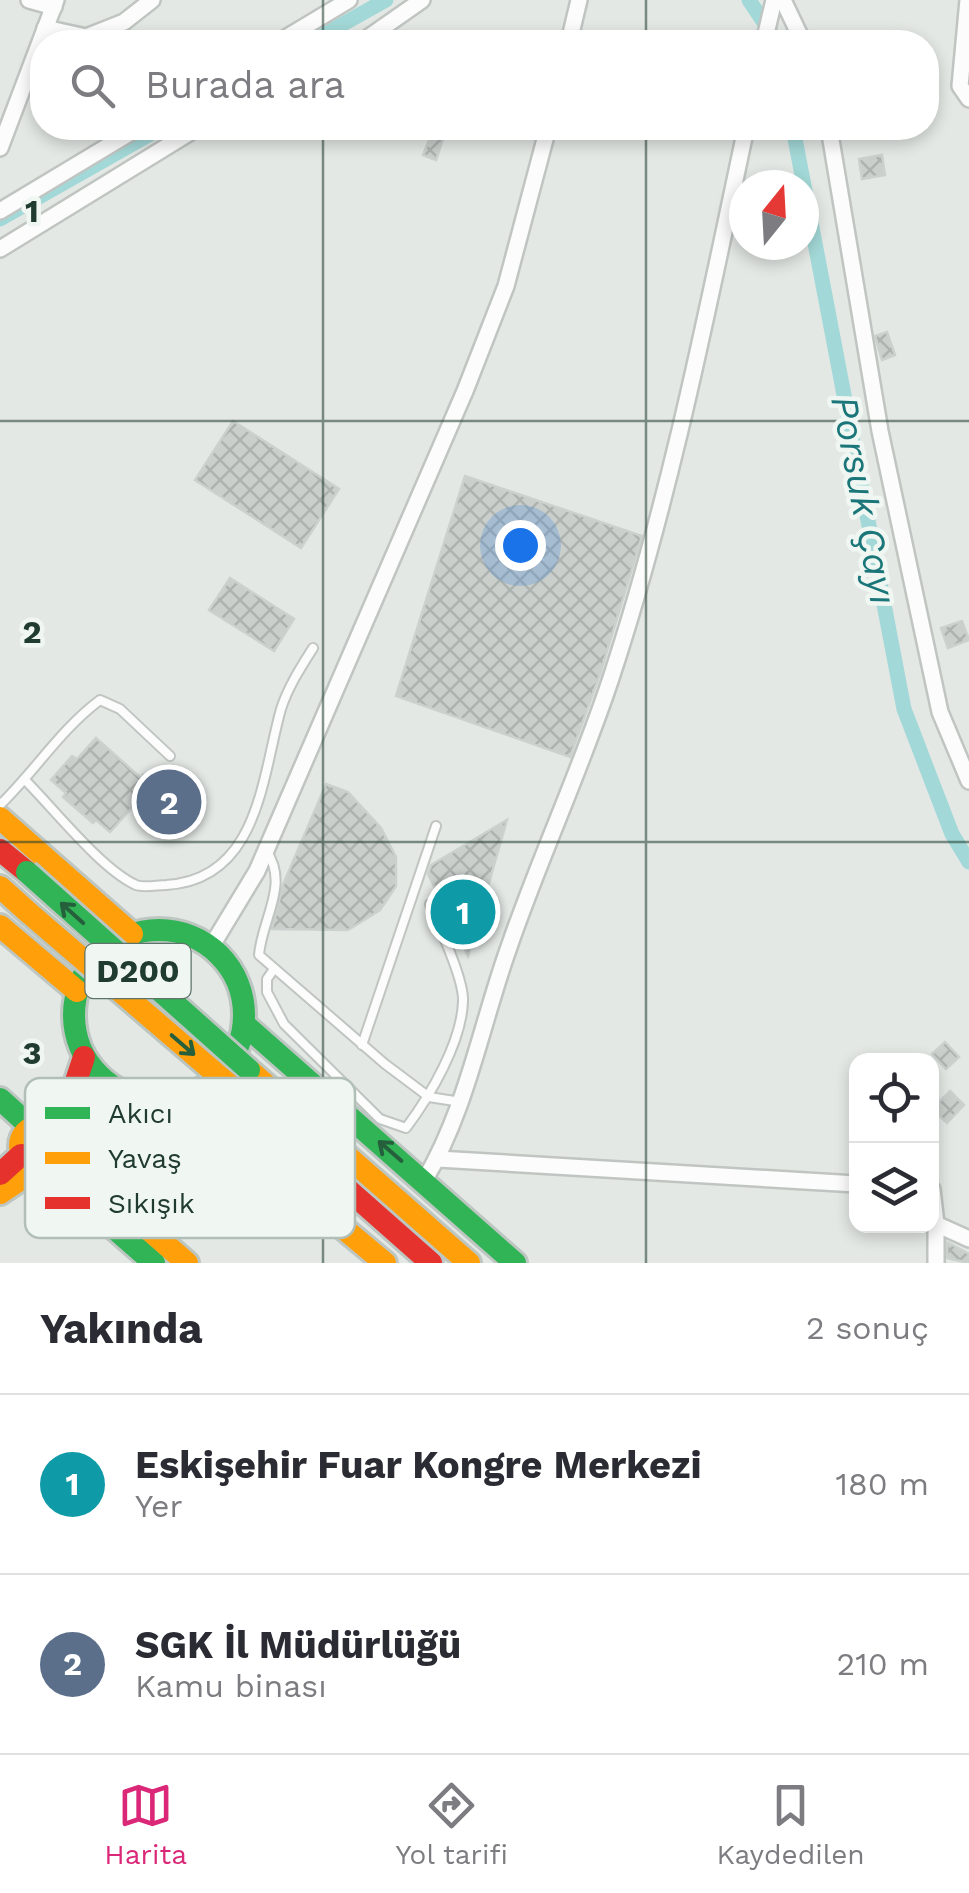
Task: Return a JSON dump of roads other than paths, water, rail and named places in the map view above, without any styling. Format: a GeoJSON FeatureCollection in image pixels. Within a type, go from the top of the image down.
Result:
{"type":"FeatureCollection","features":[{"type":"Feature","properties":{"kind":"main road"},"geometry":{"type":"LineString","coordinates":[[0,818],[132,934]]}},
{"type":"Feature","properties":{"kind":"main road","name":"D200"},"geometry":{"type":"LineString","coordinates":[[0,850],[258,1078]]}},
{"type":"Feature","properties":{"kind":"main road","name":"D200"},"geometry":{"type":"LineString","coordinates":[[0,887],[221,1078]]}},
{"type":"Feature","properties":{"kind":"main road"},"geometry":{"type":"LineString","coordinates":[[0,926],[77,991]]}},
{"type":"Feature","properties":{"kind":"main road"},"geometry":{"type":"LineString","coordinates":[[102,1078],[84,1056],[76,1036],[77,991],[89,966],[108,946],[132,934],[160,930],[187,934],[211,947],[232,968],[243,996],[245,1025],[239,1048],[217,1078]]}},
{"type":"Feature","properties":{"kind":"main road"},"geometry":{"type":"LineString","coordinates":[[245,1025],[306,1078]]}},
{"type":"Feature","properties":{"kind":"main road"},"geometry":{"type":"LineString","coordinates":[[80,1078],[84,1056]]}},
{"type":"Feature","properties":{"kind":"main road"},"geometry":{"type":"LineString","coordinates":[[0,1099],[25,1130]]}},
{"type":"Feature","properties":{"kind":"main road"},"geometry":{"type":"LineString","coordinates":[[355,1121],[514,1263]]}},
{"type":"Feature","properties":{"kind":"main road"},"geometry":{"type":"LineString","coordinates":[[0,1133],[25,1142]]}},
{"type":"Feature","properties":{"kind":"main road"},"geometry":{"type":"LineString","coordinates":[[0,1174],[25,1158]]}},
{"type":"Feature","properties":{"kind":"main road","name":"D200"},"geometry":{"type":"LineString","coordinates":[[355,1163],[469,1263]]}},
{"type":"Feature","properties":{"kind":"main road"},"geometry":{"type":"LineString","coordinates":[[0,1192],[25,1164]]}},
{"type":"Feature","properties":{"kind":"main road","name":"D200"},"geometry":{"type":"LineString","coordinates":[[355,1196],[431,1263]]}},
{"type":"Feature","properties":{"kind":"main road"},"geometry":{"type":"LineString","coordinates":[[129,1238],[154,1263]]}},
{"type":"Feature","properties":{"kind":"main road"},"geometry":{"type":"LineString","coordinates":[[155,1238],[187,1263]]}},
{"type":"Feature","properties":{"kind":"main road"},"geometry":{"type":"LineString","coordinates":[[355,1238],[385,1263]]}},
{"type":"Feature","properties":{"kind":"street"},"geometry":{"type":"LineString","coordinates":[[29,0],[55,3],[46,28],[55,30]]}},
{"type":"Feature","properties":{"kind":"street"},"geometry":{"type":"LineString","coordinates":[[104,30],[124,22],[152,0]]}},
{"type":"Feature","properties":{"kind":"street"},"geometry":{"type":"LineString","coordinates":[[299,30],[350,0]]}},
{"type":"Feature","properties":{"kind":"street"},"geometry":{"type":"LineString","coordinates":[[379,30],[422,0]]}},
{"type":"Feature","properties":{"kind":"street"},"geometry":{"type":"LineString","coordinates":[[572,30],[579,0]]}},
{"type":"Feature","properties":{"kind":"street"},"geometry":{"type":"LineString","coordinates":[[968,0],[960,86],[969,99]]}},
{"type":"Feature","properties":{"kind":"street"},"geometry":{"type":"LineString","coordinates":[[768,30],[777,2]]}},
{"type":"Feature","properties":{"kind":"street"},"geometry":{"type":"LineString","coordinates":[[777,2],[795,30]]}},
{"type":"Feature","properties":{"kind":"street"},"geometry":{"type":"LineString","coordinates":[[0,148],[30,70]]}},
{"type":"Feature","properties":{"kind":"street"},"geometry":{"type":"LineString","coordinates":[[0,210],[118,140]]}},
{"type":"Feature","properties":{"kind":"street"},"geometry":{"type":"LineString","coordinates":[[0,250],[178,140]]}},
{"type":"Feature","properties":{"kind":"street"},"geometry":{"type":"LineString","coordinates":[[211,947],[266,850],[465,391],[506,286],[545,140]]}},
{"type":"Feature","properties":{"kind":"street"},"geometry":{"type":"LineString","coordinates":[[424,1181],[438,1159],[461,1102],[508,948],[610,679],[695,368],[743,140]]}},
{"type":"Feature","properties":{"kind":"street"},"geometry":{"type":"LineString","coordinates":[[831,140],[884,450],[940,712],[969,781]]}},
{"type":"Feature","properties":{"kind":"street"},"geometry":{"type":"LineString","coordinates":[[438,1159],[849,1184]]}},
{"type":"Feature","properties":{"kind":"street"},"geometry":{"type":"LineString","coordinates":[[939,1225],[969,1239]]}},
{"type":"Feature","properties":{"kind":"street"},"geometry":{"type":"LineString","coordinates":[[936,1233],[936,1263]]}},
{"type":"Feature","properties":{"kind":"lane"},"geometry":{"type":"LineString","coordinates":[[25,780],[102,860],[138,886],[180,884],[216,869],[238,849],[269,770],[282,708],[313,648]]}},
{"type":"Feature","properties":{"kind":"lane"},"geometry":{"type":"LineString","coordinates":[[0,806],[77,717],[100,700],[120,709],[170,756]]}},
{"type":"Feature","properties":{"kind":"lane"},"geometry":{"type":"LineString","coordinates":[[362,1045],[436,826]]}},
{"type":"Feature","properties":{"kind":"lane"},"geometry":{"type":"LineString","coordinates":[[266,850],[274,861],[278,892],[261,934],[259,955],[362,1045],[430,1097],[461,1102]]}},
{"type":"Feature","properties":{"kind":"lane"},"geometry":{"type":"LineString","coordinates":[[355,1094],[380,1118],[406,1128],[430,1097],[458,1026],[464,998],[430,904]]}},
{"type":"Feature","properties":{"kind":"lane"},"geometry":{"type":"LineString","coordinates":[[274,969],[267,979],[268,992],[284,1024],[339,1078]]}},
{"type":"Feature","properties":{"kind":"waterway","name":"Porsuk Çayı"},"geometry":{"type":"LineString","coordinates":[[332,30],[386,0]]}},
{"type":"Feature","properties":{"kind":"waterway","name":"Porsuk Çayı"},"geometry":{"type":"LineString","coordinates":[[749,0],[769,30]]}},
{"type":"Feature","properties":{"kind":"waterway","name":"Porsuk Çayı"},"geometry":{"type":"LineString","coordinates":[[0,219],[140,140]]}},
{"type":"Feature","properties":{"kind":"waterway","name":"Porsuk Çayı"},"geometry":{"type":"LineString","coordinates":[[795,140],[904,709],[952,834],[969,862]]}},
{"type":"Feature","properties":{"kind":"place","name":"SGK İl Müdürlüğü"},"geometry":{"type":"Point","coordinates":[169,802]}},
{"type":"Feature","properties":{"kind":"place","name":"Eskişehir Fuar Kongre Merkezi"},"geometry":{"type":"Point","coordinates":[463,912]}}]}
